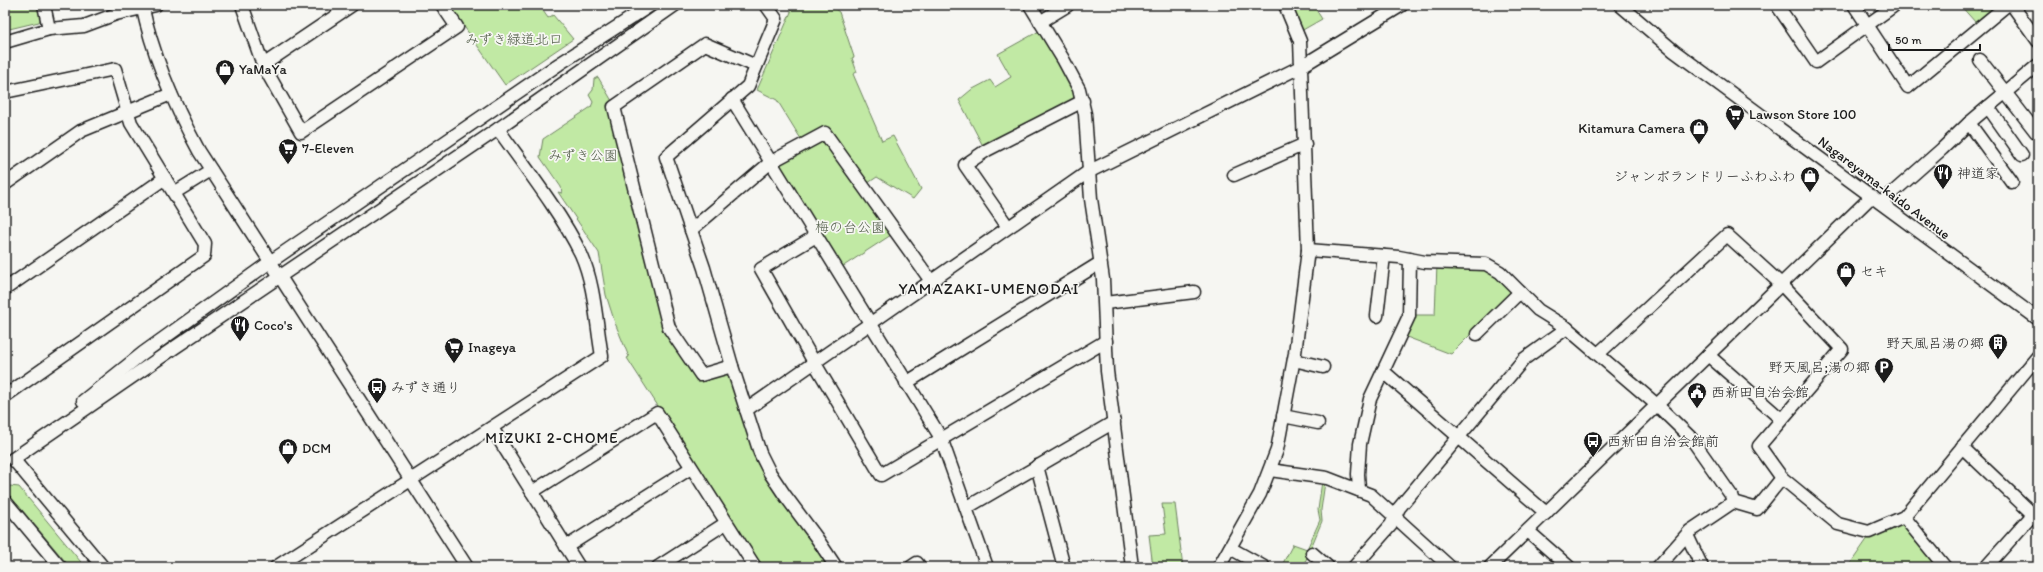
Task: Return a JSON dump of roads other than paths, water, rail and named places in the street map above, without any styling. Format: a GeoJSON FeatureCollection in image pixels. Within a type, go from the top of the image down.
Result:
{"type":"FeatureCollection","features":[{"type":"Feature","properties":{"kind":"street"},"geometry":{"type":"LineString","coordinates":[[44,5],[49,29]]}},
{"type":"Feature","properties":{"kind":"street"},"geometry":{"type":"LineString","coordinates":[[5,42],[49,29],[84,26],[143,6],[156,5]]}},
{"type":"Feature","properties":{"kind":"street"},"geometry":{"type":"LineString","coordinates":[[242,5],[263,65],[301,132],[457,26],[442,5]]}},
{"type":"Feature","properties":{"kind":"street"},"geometry":{"type":"LineString","coordinates":[[263,65],[352,5]]}},
{"type":"Feature","properties":{"kind":"street"},"geometry":{"type":"LineString","coordinates":[[9,462],[143,353],[270,262],[553,68],[651,5]]}},
{"type":"Feature","properties":{"kind":"street"},"geometry":{"type":"LineString","coordinates":[[9,462],[498,129],[675,5]]}},
{"type":"Feature","properties":{"kind":"street"},"geometry":{"type":"LineString","coordinates":[[766,5],[776,19],[748,86],[666,157],[691,230],[760,453],[770,473],[836,567]]}},
{"type":"Feature","properties":{"kind":"street"},"geometry":{"type":"LineString","coordinates":[[1030,5],[1063,59],[1079,89],[1083,101],[1088,172],[1105,302],[1107,371],[1132,567]]}},
{"type":"Feature","properties":{"kind":"street"},"geometry":{"type":"LineString","coordinates":[[1040,22],[1068,5]]}},
{"type":"Feature","properties":{"kind":"street"},"geometry":{"type":"LineString","coordinates":[[1219,567],[1260,494],[1277,450],[1294,360],[1308,250],[1300,41],[1285,5]]}},
{"type":"Feature","properties":{"kind":"street"},"geometry":{"type":"LineString","coordinates":[[746,410],[1088,172],[1302,66],[1402,5]]}},
{"type":"Feature","properties":{"kind":"street","name":"Nagareyama-kaido Avenue"},"geometry":{"type":"LineString","coordinates":[[1620,5],[1674,51],[2038,319]]}},
{"type":"Feature","properties":{"kind":"street"},"geometry":{"type":"LineString","coordinates":[[1777,5],[1816,62],[1896,5]]}},
{"type":"Feature","properties":{"kind":"street"},"geometry":{"type":"LineString","coordinates":[[1854,5],[1908,87],[2008,5]]}},
{"type":"Feature","properties":{"kind":"street"},"geometry":{"type":"LineString","coordinates":[[2012,5],[2038,41]]}},
{"type":"Feature","properties":{"kind":"street"},"geometry":{"type":"LineString","coordinates":[[143,6],[154,49],[171,94],[189,133],[211,170],[467,567]]}},
{"type":"Feature","properties":{"kind":"street"},"geometry":{"type":"LineString","coordinates":[[732,366],[701,375],[669,328],[614,107],[705,44],[756,66]]}},
{"type":"Feature","properties":{"kind":"street"},"geometry":{"type":"LineString","coordinates":[[1980,60],[2036,132]]}},
{"type":"Feature","properties":{"kind":"street"},"geometry":{"type":"LineString","coordinates":[[1490,567],[1781,284],[1877,200],[2038,65]]}},
{"type":"Feature","properties":{"kind":"street"},"geometry":{"type":"LineString","coordinates":[[5,92],[115,69],[131,123],[205,244],[204,256],[5,396]]}},
{"type":"Feature","properties":{"kind":"street"},"geometry":{"type":"LineString","coordinates":[[5,184],[81,131],[171,94]]}},
{"type":"Feature","properties":{"kind":"street"},"geometry":{"type":"LineString","coordinates":[[732,99],[941,438],[986,567]]}},
{"type":"Feature","properties":{"kind":"street"},"geometry":{"type":"LineString","coordinates":[[1008,227],[965,166],[987,150],[1083,101]]}},
{"type":"Feature","properties":{"kind":"street"},"geometry":{"type":"LineString","coordinates":[[1988,107],[2022,155]]}},
{"type":"Feature","properties":{"kind":"street"},"geometry":{"type":"LineString","coordinates":[[1969,123],[2012,182]]}},
{"type":"Feature","properties":{"kind":"street"},"geometry":{"type":"LineString","coordinates":[[276,567],[602,356],[590,285],[581,255],[562,221],[498,129]]}},
{"type":"Feature","properties":{"kind":"street"},"geometry":{"type":"LineString","coordinates":[[691,230],[771,162],[825,133],[930,281]]}},
{"type":"Feature","properties":{"kind":"street"},"geometry":{"type":"LineString","coordinates":[[1234,175],[1305,144]]}},
{"type":"Feature","properties":{"kind":"street"},"geometry":{"type":"LineString","coordinates":[[174,193],[211,170]]}},
{"type":"Feature","properties":{"kind":"street"},"geometry":{"type":"LineString","coordinates":[[5,289],[165,178]]}},
{"type":"Feature","properties":{"kind":"street"},"geometry":{"type":"LineString","coordinates":[[1598,354],[1727,235],[1781,284],[1842,349],[1781,418],[1759,446],[1782,478],[1838,524],[1869,532],[1904,517],[2038,356]]}},
{"type":"Feature","properties":{"kind":"street"},"geometry":{"type":"LineString","coordinates":[[816,236],[761,269],[881,475],[1106,341]]}},
{"type":"Feature","properties":{"kind":"street"},"geometry":{"type":"LineString","coordinates":[[1308,250],[1384,256],[1425,262],[1486,264],[1500,272],[1538,310],[1567,328],[1658,405],[1691,438],[1731,495],[1733,502]]}},
{"type":"Feature","properties":{"kind":"street"},"geometry":{"type":"LineString","coordinates":[[1377,316],[1384,256]]}},
{"type":"Feature","properties":{"kind":"street"},"geometry":{"type":"LineString","coordinates":[[1359,490],[1359,459],[1363,423],[1370,400],[1409,316],[1410,259]]}},
{"type":"Feature","properties":{"kind":"street"},"geometry":{"type":"LineString","coordinates":[[906,383],[1100,263]]}},
{"type":"Feature","properties":{"kind":"street"},"geometry":{"type":"LineString","coordinates":[[1105,302],[1194,292]]}},
{"type":"Feature","properties":{"kind":"street"},"geometry":{"type":"LineString","coordinates":[[1477,334],[1520,292]]}},
{"type":"Feature","properties":{"kind":"street"},"geometry":{"type":"LineString","coordinates":[[1354,567],[1391,525],[1399,508],[1524,359],[1567,328]]}},
{"type":"Feature","properties":{"kind":"street"},"geometry":{"type":"LineString","coordinates":[[1708,355],[1781,418]]}},
{"type":"Feature","properties":{"kind":"street"},"geometry":{"type":"LineString","coordinates":[[1294,360],[1323,367]]}},
{"type":"Feature","properties":{"kind":"street"},"geometry":{"type":"LineString","coordinates":[[1383,371],[1546,513]]}},
{"type":"Feature","properties":{"kind":"street"},"geometry":{"type":"LineString","coordinates":[[532,492],[657,413],[755,567]]}},
{"type":"Feature","properties":{"kind":"street"},"geometry":{"type":"LineString","coordinates":[[1283,416],[1318,423]]}},
{"type":"Feature","properties":{"kind":"street"},"geometry":{"type":"LineString","coordinates":[[966,508],[1114,422]]}},
{"type":"Feature","properties":{"kind":"street"},"geometry":{"type":"LineString","coordinates":[[492,428],[579,567]]}},
{"type":"Feature","properties":{"kind":"street"},"geometry":{"type":"LineString","coordinates":[[1962,447],[2036,514],[1986,567]]}},
{"type":"Feature","properties":{"kind":"street"},"geometry":{"type":"LineString","coordinates":[[9,462],[103,567]]}},
{"type":"Feature","properties":{"kind":"street"},"geometry":{"type":"LineString","coordinates":[[1037,466],[1064,567]]}},
{"type":"Feature","properties":{"kind":"street"},"geometry":{"type":"LineString","coordinates":[[566,547],[691,468]]}},
{"type":"Feature","properties":{"kind":"street"},"geometry":{"type":"LineString","coordinates":[[1270,470],[1327,478],[1371,495],[1450,567]]}},
{"type":"Feature","properties":{"kind":"street"},"geometry":{"type":"LineString","coordinates":[[1658,567],[1687,535],[1727,505],[1733,502],[1757,509],[1782,478]]}},
{"type":"Feature","properties":{"kind":"street"},"geometry":{"type":"LineString","coordinates":[[5,501],[60,567]]}},
{"type":"Feature","properties":{"kind":"street"},"geometry":{"type":"LineString","coordinates":[[1904,517],[1945,567]]}},
{"type":"Feature","properties":{"kind":"street"},"geometry":{"type":"LineString","coordinates":[[658,567],[726,523]]}},
{"type":"Feature","properties":{"kind":"street"},"geometry":{"type":"LineString","coordinates":[[1528,531],[1569,567]]}},
{"type":"Feature","properties":{"kind":"street"},"geometry":{"type":"LineString","coordinates":[[1687,535],[1702,567]]}},
{"type":"Feature","properties":{"kind":"street"},"geometry":{"type":"LineString","coordinates":[[1230,548],[1264,567]]}},
{"type":"Feature","properties":{"kind":"street"},"geometry":{"type":"LineString","coordinates":[[1312,553],[1328,567]]}},
{"type":"Feature","properties":{"kind":"street"},"geometry":{"type":"LineString","coordinates":[[911,567],[917,563],[920,567]]}},
{"type":"Feature","properties":{"kind":"place","name":"YaMaYa"},"geometry":{"type":"Point","coordinates":[225,86]}},
{"type":"Feature","properties":{"kind":"place","name":"Lawson Store 100"},"geometry":{"type":"Point","coordinates":[1735,131]}},
{"type":"Feature","properties":{"kind":"place","name":"Kitamura Camera"},"geometry":{"type":"Point","coordinates":[1699,145]}},
{"type":"Feature","properties":{"kind":"place","name":"7-Eleven"},"geometry":{"type":"Point","coordinates":[288,165]}},
{"type":"Feature","properties":{"kind":"place","name":"神道家"},"geometry":{"type":"Point","coordinates":[1943,190]}},
{"type":"Feature","properties":{"kind":"place","name":"ジャンボランドリーふわふわ"},"geometry":{"type":"Point","coordinates":[1810,193]}},
{"type":"Feature","properties":{"kind":"place","name":"セキ"},"geometry":{"type":"Point","coordinates":[1846,288]}},
{"type":"Feature","properties":{"kind":"place","name":"Coco's"},"geometry":{"type":"Point","coordinates":[240,342]}},
{"type":"Feature","properties":{"kind":"place","name":"野天風呂湯の郷"},"geometry":{"type":"Point","coordinates":[1998,360]}},
{"type":"Feature","properties":{"kind":"place","name":"Inageya"},"geometry":{"type":"Point","coordinates":[454,364]}},
{"type":"Feature","properties":{"kind":"place","name":"野天風呂;湯の郷"},"geometry":{"type":"Point","coordinates":[1884,384]}},
{"type":"Feature","properties":{"kind":"place","name":"みずき通り"},"geometry":{"type":"Point","coordinates":[377,404]}},
{"type":"Feature","properties":{"kind":"place","name":"西新田自治会館"},"geometry":{"type":"Point","coordinates":[1697,409]}},
{"type":"Feature","properties":{"kind":"place","name":"西新田自治会館前"},"geometry":{"type":"Point","coordinates":[1593,458]}},
{"type":"Feature","properties":{"kind":"place","name":"DCM"},"geometry":{"type":"Point","coordinates":[288,465]}},
{"type":"Feature","properties":{"kind":"district","name":"YAMAZAKI-UMENODAI"},"geometry":{"type":"Point","coordinates":[989,288]}},
{"type":"Feature","properties":{"kind":"district","name":"MIZUKI 2-CHOME"},"geometry":{"type":"Point","coordinates":[552,438]}},
{"type":"Feature","properties":{"kind":"park label","name":"みずき緑道北口"},"geometry":{"type":"Point","coordinates":[514,39]}},
{"type":"Feature","properties":{"kind":"park label","name":"みずき公園"},"geometry":{"type":"Point","coordinates":[583,155]}},
{"type":"Feature","properties":{"kind":"park label","name":"梅の台公園"},"geometry":{"type":"Point","coordinates":[850,227]}}]}
